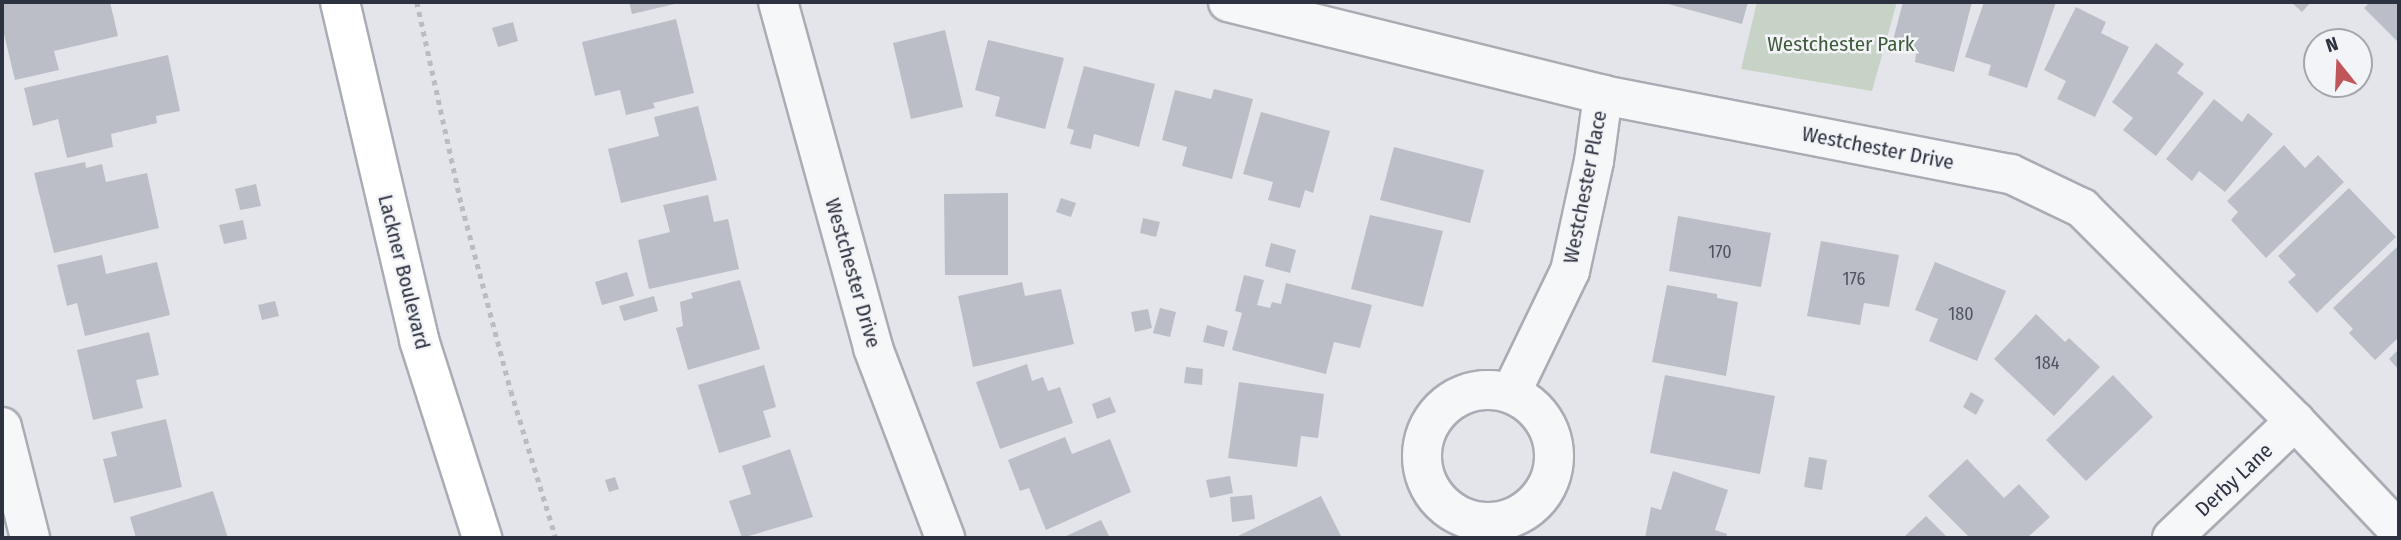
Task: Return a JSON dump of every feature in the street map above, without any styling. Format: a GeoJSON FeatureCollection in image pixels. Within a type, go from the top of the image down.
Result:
{"type":"FeatureCollection","features":[{"type":"Feature","properties":{"kind":"main road","name":"Lackner Boulevard"},"geometry":{"type":"LineString","coordinates":[[341,2],[419,340],[482,538]]}},
{"type":"Feature","properties":{"kind":"street","name":"Westchester Drive"},"geometry":{"type":"LineString","coordinates":[[778,2],[873,348],[945,538]]}},
{"type":"Feature","properties":{"kind":"street","name":"Westchester Drive"},"geometry":{"type":"LineString","coordinates":[[1228,2],[1603,95],[2011,174],[2082,208],[2295,421],[2399,531]]}},
{"type":"Feature","properties":{"kind":"street","name":"Westchester Place"},"geometry":{"type":"LineString","coordinates":[[1511,393],[1570,271],[1594,161],[1603,95]]}},
{"type":"Feature","properties":{"kind":"street","name":"Derby Lane"},"geometry":{"type":"LineString","coordinates":[[2172,538],[2295,421]]}},
{"type":"Feature","properties":{"kind":"street"},"geometry":{"type":"LineString","coordinates":[[2,427],[30,538]]}},
{"type":"Feature","properties":{"kind":"path"},"geometry":{"type":"LineString","coordinates":[[417,2],[462,206],[511,391],[556,538]]}},
{"type":"Feature","properties":{"kind":"green space","name":"Westchester Park"},"geometry":{"type":"Polygon","coordinates":[[[1757,2],[1897,2],[1872,91],[1741,69],[1757,2]]]}},
{"type":"Feature","properties":{"kind":"building"},"geometry":{"type":"Polygon","coordinates":[[[2,2],[110,2],[118,36],[54,51],[59,70],[15,80],[2,26],[2,2]]]}},
{"type":"Feature","properties":{"kind":"building"},"geometry":{"type":"Polygon","coordinates":[[[629,2],[679,2],[679,3],[632,14],[629,2]]]}},
{"type":"Feature","properties":{"kind":"building"},"geometry":{"type":"Polygon","coordinates":[[[1748,2],[1742,24],[1668,4],[1748,2]]]}},
{"type":"Feature","properties":{"kind":"building"},"geometry":{"type":"Polygon","coordinates":[[[1903,2],[1972,2],[1954,72],[1915,62],[1916,54],[1891,48],[1903,2]]]}},
{"type":"Feature","properties":{"kind":"building"},"geometry":{"type":"Polygon","coordinates":[[[1984,2],[2056,2],[2027,88],[1988,75],[1991,65],[1965,57],[1984,2]]]}},
{"type":"Feature","properties":{"kind":"building"},"geometry":{"type":"Polygon","coordinates":[[[2291,2],[2311,2],[2302,12],[2291,2]]]}},
{"type":"Feature","properties":{"kind":"building"},"geometry":{"type":"Polygon","coordinates":[[[2370,2],[2399,2],[2399,43],[2364,8],[2370,2]]]}},
{"type":"Feature","properties":{"kind":"building"},"geometry":{"type":"Polygon","coordinates":[[[2076,7],[2106,22],[2101,33],[2129,47],[2095,117],[2057,99],[2066,81],[2044,70],[2076,7]]]}},
{"type":"Feature","properties":{"kind":"building"},"geometry":{"type":"Polygon","coordinates":[[[676,19],[694,93],[653,103],[655,108],[626,115],[620,90],[595,96],[582,42],[676,19]]]}},
{"type":"Feature","properties":{"kind":"building"},"geometry":{"type":"Polygon","coordinates":[[[513,22],[518,41],[498,47],[492,28],[513,22]]]}},
{"type":"Feature","properties":{"kind":"building"},"geometry":{"type":"Polygon","coordinates":[[[945,30],[963,107],[911,119],[893,43],[945,30]]]}},
{"type":"Feature","properties":{"kind":"building"},"geometry":{"type":"Polygon","coordinates":[[[988,40],[1064,58],[1045,129],[995,116],[1000,97],[975,90],[988,40]]]}},
{"type":"Feature","properties":{"kind":"building"},"geometry":{"type":"Polygon","coordinates":[[[2156,43],[2184,64],[2177,73],[2204,93],[2156,156],[2123,130],[2133,118],[2112,102],[2156,43]]]}},
{"type":"Feature","properties":{"kind":"building"},"geometry":{"type":"Polygon","coordinates":[[[168,55],[180,111],[156,116],[157,123],[111,134],[113,147],[67,158],[58,119],[33,126],[24,88],[168,55]]]}},
{"type":"Feature","properties":{"kind":"building"},"geometry":{"type":"Polygon","coordinates":[[[1084,66],[1155,84],[1139,147],[1094,134],[1091,149],[1070,144],[1074,130],[1067,128],[1084,66]]]}},
{"type":"Feature","properties":{"kind":"building"},"geometry":{"type":"Polygon","coordinates":[[[1214,89],[1253,99],[1232,179],[1182,166],[1187,147],[1162,140],[1175,90],[1211,99],[1214,89]]]}},
{"type":"Feature","properties":{"kind":"building"},"geometry":{"type":"Polygon","coordinates":[[[2214,99],[2242,122],[2248,113],[2273,134],[2225,192],[2199,171],[2192,181],[2166,159],[2214,99]]]}},
{"type":"Feature","properties":{"kind":"building"},"geometry":{"type":"Polygon","coordinates":[[[698,106],[717,180],[621,203],[608,149],[659,136],[654,117],[698,106]]]}},
{"type":"Feature","properties":{"kind":"building"},"geometry":{"type":"Polygon","coordinates":[[[1261,112],[1330,131],[1313,193],[1305,190],[1300,208],[1268,200],[1273,182],[1243,174],[1261,112]]]}},
{"type":"Feature","properties":{"kind":"building"},"geometry":{"type":"Polygon","coordinates":[[[2284,145],[2305,168],[2318,155],[2344,182],[2266,258],[2231,220],[2238,212],[2227,201],[2284,145]]]}},
{"type":"Feature","properties":{"kind":"building"},"geometry":{"type":"Polygon","coordinates":[[[1394,147],[1484,170],[1470,223],[1380,200],[1394,147]]]}},
{"type":"Feature","properties":{"kind":"building"},"geometry":{"type":"Polygon","coordinates":[[[85,162],[86,168],[102,164],[106,182],[147,173],[159,228],[54,253],[34,173],[85,162]]]}},
{"type":"Feature","properties":{"kind":"building"},"geometry":{"type":"Polygon","coordinates":[[[256,184],[261,206],[240,210],[235,189],[256,184]]]}},
{"type":"Feature","properties":{"kind":"building"},"geometry":{"type":"Polygon","coordinates":[[[2349,188],[2396,237],[2317,313],[2288,282],[2296,275],[2278,256],[2349,188]]]}},
{"type":"Feature","properties":{"kind":"building"},"geometry":{"type":"Polygon","coordinates":[[[1008,193],[1008,275],[945,275],[944,194],[1008,193]]]}},
{"type":"Feature","properties":{"kind":"building"},"geometry":{"type":"Polygon","coordinates":[[[708,195],[714,222],[728,219],[739,269],[649,289],[638,240],[670,232],[663,205],[708,195]]]}},
{"type":"Feature","properties":{"kind":"building"},"geometry":{"type":"Polygon","coordinates":[[[1061,198],[1076,203],[1071,217],[1056,212],[1061,198]]]}},
{"type":"Feature","properties":{"kind":"building"},"geometry":{"type":"Polygon","coordinates":[[[1370,215],[1443,231],[1423,307],[1351,289],[1370,215]]]}},
{"type":"Feature","properties":{"kind":"building"},"geometry":{"type":"Polygon","coordinates":[[[1678,216],[1771,233],[1761,287],[1669,271],[1678,216]]]}},
{"type":"Feature","properties":{"kind":"building"},"geometry":{"type":"Polygon","coordinates":[[[1143,218],[1160,222],[1156,237],[1140,233],[1143,218]]]}},
{"type":"Feature","properties":{"kind":"building"},"geometry":{"type":"Polygon","coordinates":[[[243,220],[247,239],[224,244],[219,225],[243,220]]]}},
{"type":"Feature","properties":{"kind":"building"},"geometry":{"type":"Polygon","coordinates":[[[1821,241],[1899,255],[1889,307],[1864,303],[1860,325],[1807,316],[1821,241]]]}},
{"type":"Feature","properties":{"kind":"building"},"geometry":{"type":"Polygon","coordinates":[[[1271,243],[1296,250],[1290,273],[1265,266],[1271,243]]]}},
{"type":"Feature","properties":{"kind":"building"},"geometry":{"type":"Polygon","coordinates":[[[2397,247],[2399,337],[2375,360],[2349,333],[2353,329],[2333,308],[2397,247]]]}},
{"type":"Feature","properties":{"kind":"building"},"geometry":{"type":"Polygon","coordinates":[[[102,255],[106,274],[157,262],[170,315],[85,336],[77,303],[67,306],[57,265],[102,255]]]}},
{"type":"Feature","properties":{"kind":"building"},"geometry":{"type":"Polygon","coordinates":[[[1935,262],[2006,291],[1977,361],[1929,341],[1938,319],[1915,310],[1935,262]]]}},
{"type":"Feature","properties":{"kind":"building"},"geometry":{"type":"Polygon","coordinates":[[[627,272],[634,296],[602,305],[595,282],[627,272]]]}},
{"type":"Feature","properties":{"kind":"building"},"geometry":{"type":"Polygon","coordinates":[[[1244,275],[1264,280],[1257,305],[1270,308],[1272,302],[1281,304],[1286,283],[1372,305],[1360,348],[1334,342],[1326,374],[1232,350],[1242,313],[1235,311],[1244,275]]]}},
{"type":"Feature","properties":{"kind":"building"},"geometry":{"type":"Polygon","coordinates":[[[740,280],[760,349],[688,370],[676,328],[683,326],[680,302],[693,298],[691,293],[740,280]]]}},
{"type":"Feature","properties":{"kind":"building"},"geometry":{"type":"Polygon","coordinates":[[[1022,282],[1025,296],[1061,289],[1074,344],[973,367],[958,296],[1022,282]]]}},
{"type":"Feature","properties":{"kind":"building"},"geometry":{"type":"Polygon","coordinates":[[[1667,285],[1717,294],[1717,298],[1738,302],[1726,376],[1652,362],[1667,285]]]}},
{"type":"Feature","properties":{"kind":"building"},"geometry":{"type":"Polygon","coordinates":[[[654,296],[658,311],[624,321],[619,306],[654,296]]]}},
{"type":"Feature","properties":{"kind":"building"},"geometry":{"type":"Polygon","coordinates":[[[275,301],[279,316],[262,320],[258,305],[275,301]]]}},
{"type":"Feature","properties":{"kind":"building"},"geometry":{"type":"Polygon","coordinates":[[[1160,308],[1176,312],[1170,337],[1153,333],[1160,308]]]}},
{"type":"Feature","properties":{"kind":"building"},"geometry":{"type":"Polygon","coordinates":[[[1148,309],[1152,328],[1135,332],[1131,312],[1148,309]]]}},
{"type":"Feature","properties":{"kind":"building"},"geometry":{"type":"Polygon","coordinates":[[[2036,314],[2065,342],[2069,338],[2100,367],[2054,416],[1994,359],[2036,314]]]}},
{"type":"Feature","properties":{"kind":"building"},"geometry":{"type":"Polygon","coordinates":[[[1207,325],[1228,331],[1224,347],[1203,342],[1207,325]]]}},
{"type":"Feature","properties":{"kind":"building"},"geometry":{"type":"Polygon","coordinates":[[[149,332],[159,375],[136,380],[143,408],[93,420],[77,350],[149,332]]]}},
{"type":"Feature","properties":{"kind":"building"},"geometry":{"type":"Polygon","coordinates":[[[2399,349],[2399,370],[2389,359],[2399,349]]]}},
{"type":"Feature","properties":{"kind":"building"},"geometry":{"type":"Polygon","coordinates":[[[1027,364],[1032,381],[1043,377],[1048,391],[1060,387],[1073,423],[1000,449],[976,382],[1027,364]]]}},
{"type":"Feature","properties":{"kind":"building"},"geometry":{"type":"Polygon","coordinates":[[[764,365],[776,407],[763,411],[771,437],[719,453],[698,385],[764,365]]]}},
{"type":"Feature","properties":{"kind":"building"},"geometry":{"type":"Polygon","coordinates":[[[1186,367],[1203,369],[1202,385],[1184,383],[1186,367]]]}},
{"type":"Feature","properties":{"kind":"building"},"geometry":{"type":"Polygon","coordinates":[[[1665,375],[1775,396],[1760,474],[1650,453],[1665,375]]]}},
{"type":"Feature","properties":{"kind":"building"},"geometry":{"type":"Polygon","coordinates":[[[2113,375],[2153,417],[2086,481],[2046,440],[2113,375]]]}},
{"type":"Feature","properties":{"kind":"building"},"geometry":{"type":"Polygon","coordinates":[[[1239,382],[1324,394],[1318,438],[1301,436],[1297,467],[1228,458],[1239,382]]]}},
{"type":"Feature","properties":{"kind":"building"},"geometry":{"type":"Polygon","coordinates":[[[1971,392],[1984,400],[1976,415],[1963,407],[1971,392]]]}},
{"type":"Feature","properties":{"kind":"building"},"geometry":{"type":"Polygon","coordinates":[[[1110,397],[1116,412],[1097,419],[1092,404],[1110,397]]]}},
{"type":"Feature","properties":{"kind":"building"},"geometry":{"type":"Polygon","coordinates":[[[166,419],[182,487],[114,503],[103,459],[117,456],[111,432],[166,419]]]}},
{"type":"Feature","properties":{"kind":"building"},"geometry":{"type":"Polygon","coordinates":[[[1065,437],[1072,454],[1110,439],[1131,492],[1046,530],[1029,488],[1020,491],[1008,460],[1065,437]]]}},
{"type":"Feature","properties":{"kind":"building"},"geometry":{"type":"Polygon","coordinates":[[[790,449],[813,517],[742,538],[729,501],[751,494],[742,466],[790,449]]]}},
{"type":"Feature","properties":{"kind":"building"},"geometry":{"type":"Polygon","coordinates":[[[1809,457],[1827,460],[1822,490],[1804,487],[1809,457]]]}},
{"type":"Feature","properties":{"kind":"building"},"geometry":{"type":"Polygon","coordinates":[[[1967,459],[2004,498],[2019,484],[2050,517],[2027,538],[1970,538],[1928,496],[1967,459]]]}},
{"type":"Feature","properties":{"kind":"building"},"geometry":{"type":"Polygon","coordinates":[[[1673,471],[1728,490],[1715,530],[1727,534],[1726,538],[1645,538],[1651,507],[1661,510],[1673,471]]]}},
{"type":"Feature","properties":{"kind":"building"},"geometry":{"type":"Polygon","coordinates":[[[1230,476],[1233,493],[1210,498],[1206,480],[1230,476]]]}},
{"type":"Feature","properties":{"kind":"building"},"geometry":{"type":"Polygon","coordinates":[[[615,477],[619,489],[609,492],[605,480],[615,477]]]}},
{"type":"Feature","properties":{"kind":"building"},"geometry":{"type":"Polygon","coordinates":[[[213,491],[228,538],[136,538],[130,517],[213,491]]]}},
{"type":"Feature","properties":{"kind":"building"},"geometry":{"type":"Polygon","coordinates":[[[1252,495],[1255,519],[1232,522],[1230,497],[1252,495]]]}},
{"type":"Feature","properties":{"kind":"building"},"geometry":{"type":"Polygon","coordinates":[[[1321,496],[1342,538],[1238,536],[1321,496]]]}},
{"type":"Feature","properties":{"kind":"building"},"geometry":{"type":"Polygon","coordinates":[[[1926,516],[1948,538],[1903,538],[1926,516]]]}},
{"type":"Feature","properties":{"kind":"building"},"geometry":{"type":"Polygon","coordinates":[[[1101,520],[1110,538],[1062,538],[1101,520]]]}}]}
